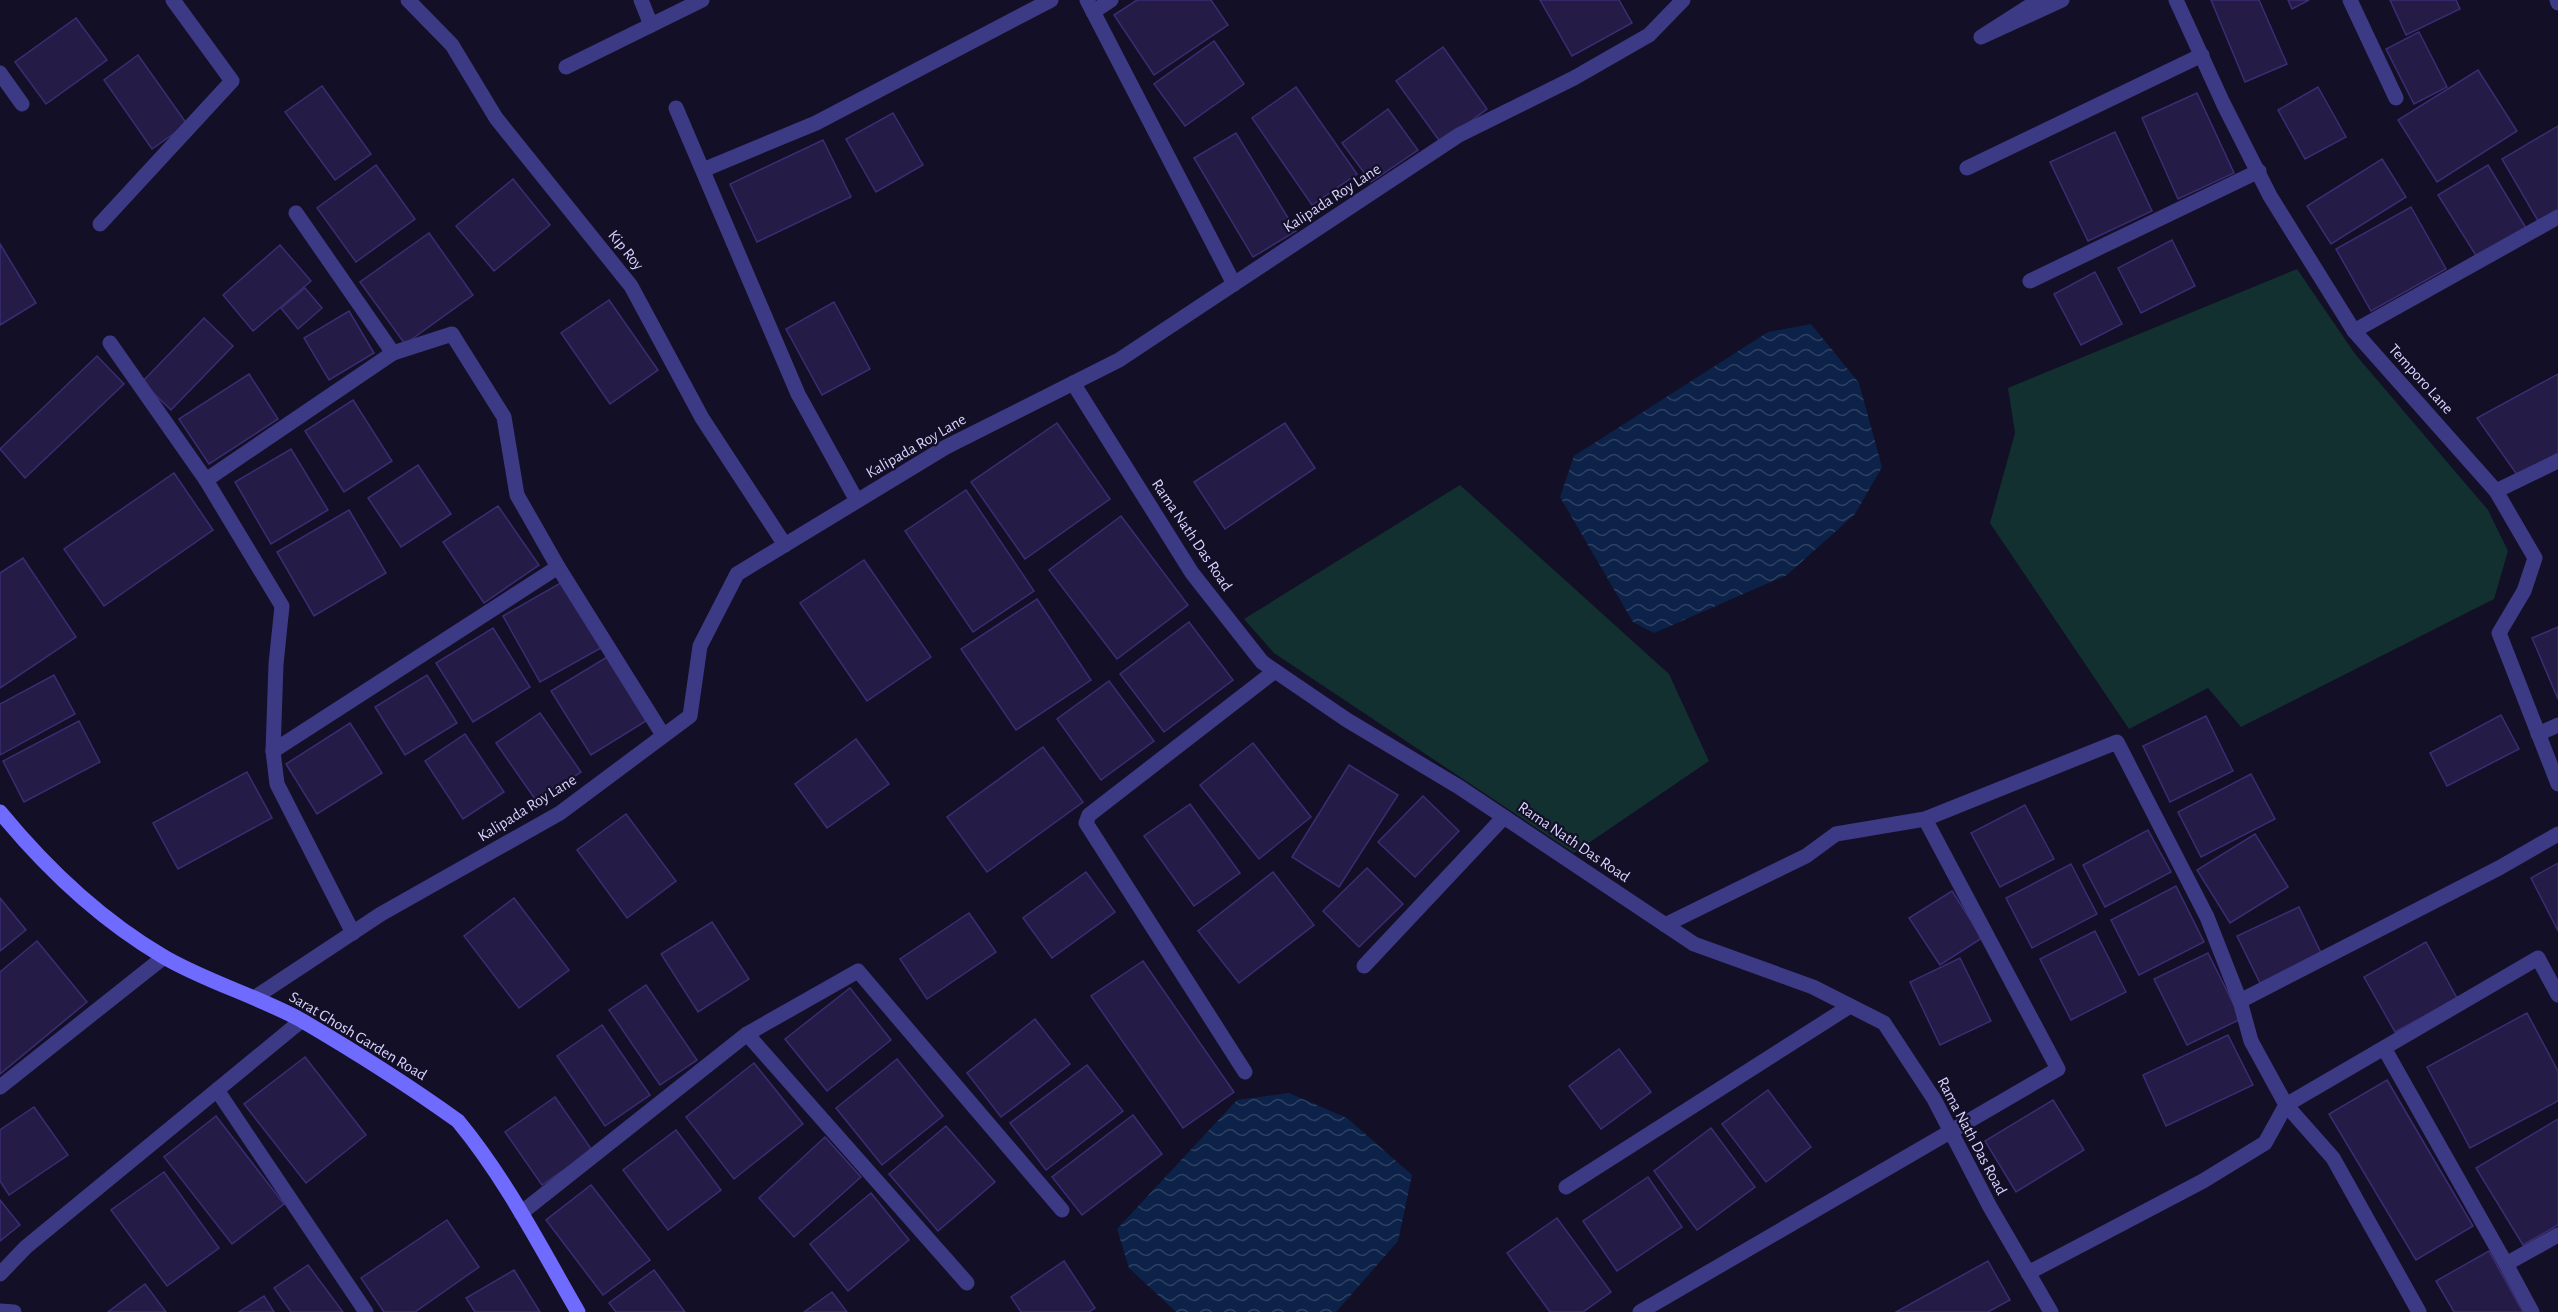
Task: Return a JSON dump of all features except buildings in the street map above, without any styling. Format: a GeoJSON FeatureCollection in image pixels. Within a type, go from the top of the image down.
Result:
{"type":"FeatureCollection","features":[{"type":"Feature","properties":{"kind":"street"},"geometry":{"type":"LineString","coordinates":[[100,224],[232,81],[173,0]]}},
{"type":"Feature","properties":{"kind":"street","name":"Kip Roy"},"geometry":{"type":"LineString","coordinates":[[408,0],[452,45],[496,118],[631,285],[702,418],[785,545]]}},
{"type":"Feature","properties":{"kind":"street"},"geometry":{"type":"LineString","coordinates":[[642,0],[651,25]]}},
{"type":"Feature","properties":{"kind":"street"},"geometry":{"type":"LineString","coordinates":[[566,67],[702,0]]}},
{"type":"Feature","properties":{"kind":"street"},"geometry":{"type":"LineString","coordinates":[[703,170],[816,123],[1051,0]]}},
{"type":"Feature","properties":{"kind":"street"},"geometry":{"type":"LineString","coordinates":[[1111,0],[1090,6],[1234,284]]}},
{"type":"Feature","properties":{"kind":"street","name":"Kalipada Roy Lane"},"geometry":{"type":"LineString","coordinates":[[254,998],[381,914],[560,813],[690,716],[700,646],[737,574],[946,447],[1119,360],[1460,135],[1574,78],[1649,35],[1683,0]]}},
{"type":"Feature","properties":{"kind":"street"},"geometry":{"type":"LineString","coordinates":[[2039,0],[1981,37],[2062,0]]}},
{"type":"Feature","properties":{"kind":"street","name":"Temporo Lane"},"geometry":{"type":"LineString","coordinates":[[2176,0],[2223,103],[2270,196],[2354,331],[2496,491],[2535,558],[2524,591],[2499,633],[2558,784]]}},
{"type":"Feature","properties":{"kind":"street"},"geometry":{"type":"LineString","coordinates":[[2350,0],[2396,98]]}},
{"type":"Feature","properties":{"kind":"street"},"geometry":{"type":"LineString","coordinates":[[1967,168],[2202,55]]}},
{"type":"Feature","properties":{"kind":"street"},"geometry":{"type":"LineString","coordinates":[[0,73],[22,104]]}},
{"type":"Feature","properties":{"kind":"street"},"geometry":{"type":"LineString","coordinates":[[676,108],[798,394],[857,501]]}},
{"type":"Feature","properties":{"kind":"street"},"geometry":{"type":"LineString","coordinates":[[2030,281],[2259,171]]}},
{"type":"Feature","properties":{"kind":"street"},"geometry":{"type":"LineString","coordinates":[[296,213],[393,353]]}},
{"type":"Feature","properties":{"kind":"street"},"geometry":{"type":"LineString","coordinates":[[2354,331],[2558,217]]}},
{"type":"Feature","properties":{"kind":"street"},"geometry":{"type":"LineString","coordinates":[[206,480],[393,353],[452,334],[504,417],[517,495],[558,567],[663,735]]}},
{"type":"Feature","properties":{"kind":"street"},"geometry":{"type":"LineString","coordinates":[[110,343],[206,480],[282,606],[276,664],[273,751],[277,784],[353,933]]}},
{"type":"Feature","properties":{"kind":"street","name":"Rama Nath Das Road"},"geometry":{"type":"LineString","coordinates":[[1073,383],[1192,573],[1262,662],[1347,720],[1504,816],[1694,944],[1813,987],[1884,1023],[1934,1099],[1990,1207],[2051,1312]]}},
{"type":"Feature","properties":{"kind":"street"},"geometry":{"type":"LineString","coordinates":[[2496,491],[2558,461]]}},
{"type":"Feature","properties":{"kind":"street"},"geometry":{"type":"LineString","coordinates":[[273,751],[558,567]]}},
{"type":"Feature","properties":{"kind":"street"},"geometry":{"type":"LineString","coordinates":[[1245,1072],[1086,823],[1089,815],[1275,670]]}},
{"type":"Feature","properties":{"kind":"street"},"geometry":{"type":"LineString","coordinates":[[2538,734],[2558,725]]}},
{"type":"Feature","properties":{"kind":"street"},"geometry":{"type":"LineString","coordinates":[[1665,925],[1806,856],[1836,834],[1925,819],[2117,742],[2207,917],[2240,1000],[2251,1041],[2286,1105],[2333,1158],[2419,1312]]}},
{"type":"Feature","properties":{"kind":"street","name":"Sarat Ghosh Garden Road"},"geometry":{"type":"LineString","coordinates":[[0,812],[25,843],[65,882],[99,912],[164,957],[301,1021],[458,1121],[475,1141],[521,1214],[578,1312]]}},
{"type":"Feature","properties":{"kind":"street"},"geometry":{"type":"LineString","coordinates":[[1364,966],[1504,816]]}},
{"type":"Feature","properties":{"kind":"street"},"geometry":{"type":"LineString","coordinates":[[1641,1312],[2058,1069],[1925,819]]}},
{"type":"Feature","properties":{"kind":"street"},"geometry":{"type":"LineString","coordinates":[[2240,1000],[2499,868],[2558,834]]}},
{"type":"Feature","properties":{"kind":"street"},"geometry":{"type":"LineString","coordinates":[[0,1087],[164,957]]}},
{"type":"Feature","properties":{"kind":"street"},"geometry":{"type":"LineString","coordinates":[[2028,1273],[2203,1181],[2265,1143],[2286,1105],[2538,958],[2558,995]]}},
{"type":"Feature","properties":{"kind":"street"},"geometry":{"type":"LineString","coordinates":[[521,1214],[747,1034],[858,971],[1062,1210]]}},
{"type":"Feature","properties":{"kind":"street"},"geometry":{"type":"LineString","coordinates":[[1566,1187],[1850,1006]]}},
{"type":"Feature","properties":{"kind":"street"},"geometry":{"type":"LineString","coordinates":[[0,1274],[26,1246],[301,1021]]}},
{"type":"Feature","properties":{"kind":"street"},"geometry":{"type":"LineString","coordinates":[[747,1034],[967,1283]]}},
{"type":"Feature","properties":{"kind":"street"},"geometry":{"type":"LineString","coordinates":[[2384,1048],[2532,1312]]}},
{"type":"Feature","properties":{"kind":"street"},"geometry":{"type":"LineString","coordinates":[[217,1090],[366,1312]]}},
{"type":"Feature","properties":{"kind":"street"},"geometry":{"type":"LineString","coordinates":[[2506,1264],[2558,1235]]}},
{"type":"Feature","properties":{"kind":"street"},"geometry":{"type":"LineString","coordinates":[[0,1311],[14,1312]]}},
{"type":"Feature","properties":{"kind":"green space"},"geometry":{"type":"Polygon","coordinates":[[[2297,269],[2355,354],[2488,510],[2508,551],[2494,599],[2241,727],[2208,688],[2129,729],[1990,523],[2015,433],[2008,388],[2297,269]]]}},
{"type":"Feature","properties":{"kind":"green space"},"geometry":{"type":"Polygon","coordinates":[[[1460,485],[1669,674],[1709,761],[1574,853],[1274,653],[1244,619],[1460,485]]]}},
{"type":"Feature","properties":{"kind":"water"},"geometry":{"type":"Polygon","coordinates":[[[1811,324],[1859,383],[1882,467],[1855,514],[1787,575],[1654,633],[1633,622],[1560,497],[1574,456],[1768,332],[1811,324]]]}},
{"type":"Feature","properties":{"kind":"water"},"geometry":{"type":"Polygon","coordinates":[[[1289,1093],[1347,1118],[1412,1175],[1398,1241],[1336,1312],[1176,1312],[1129,1268],[1117,1229],[1237,1100],[1289,1093]]]}}]}
